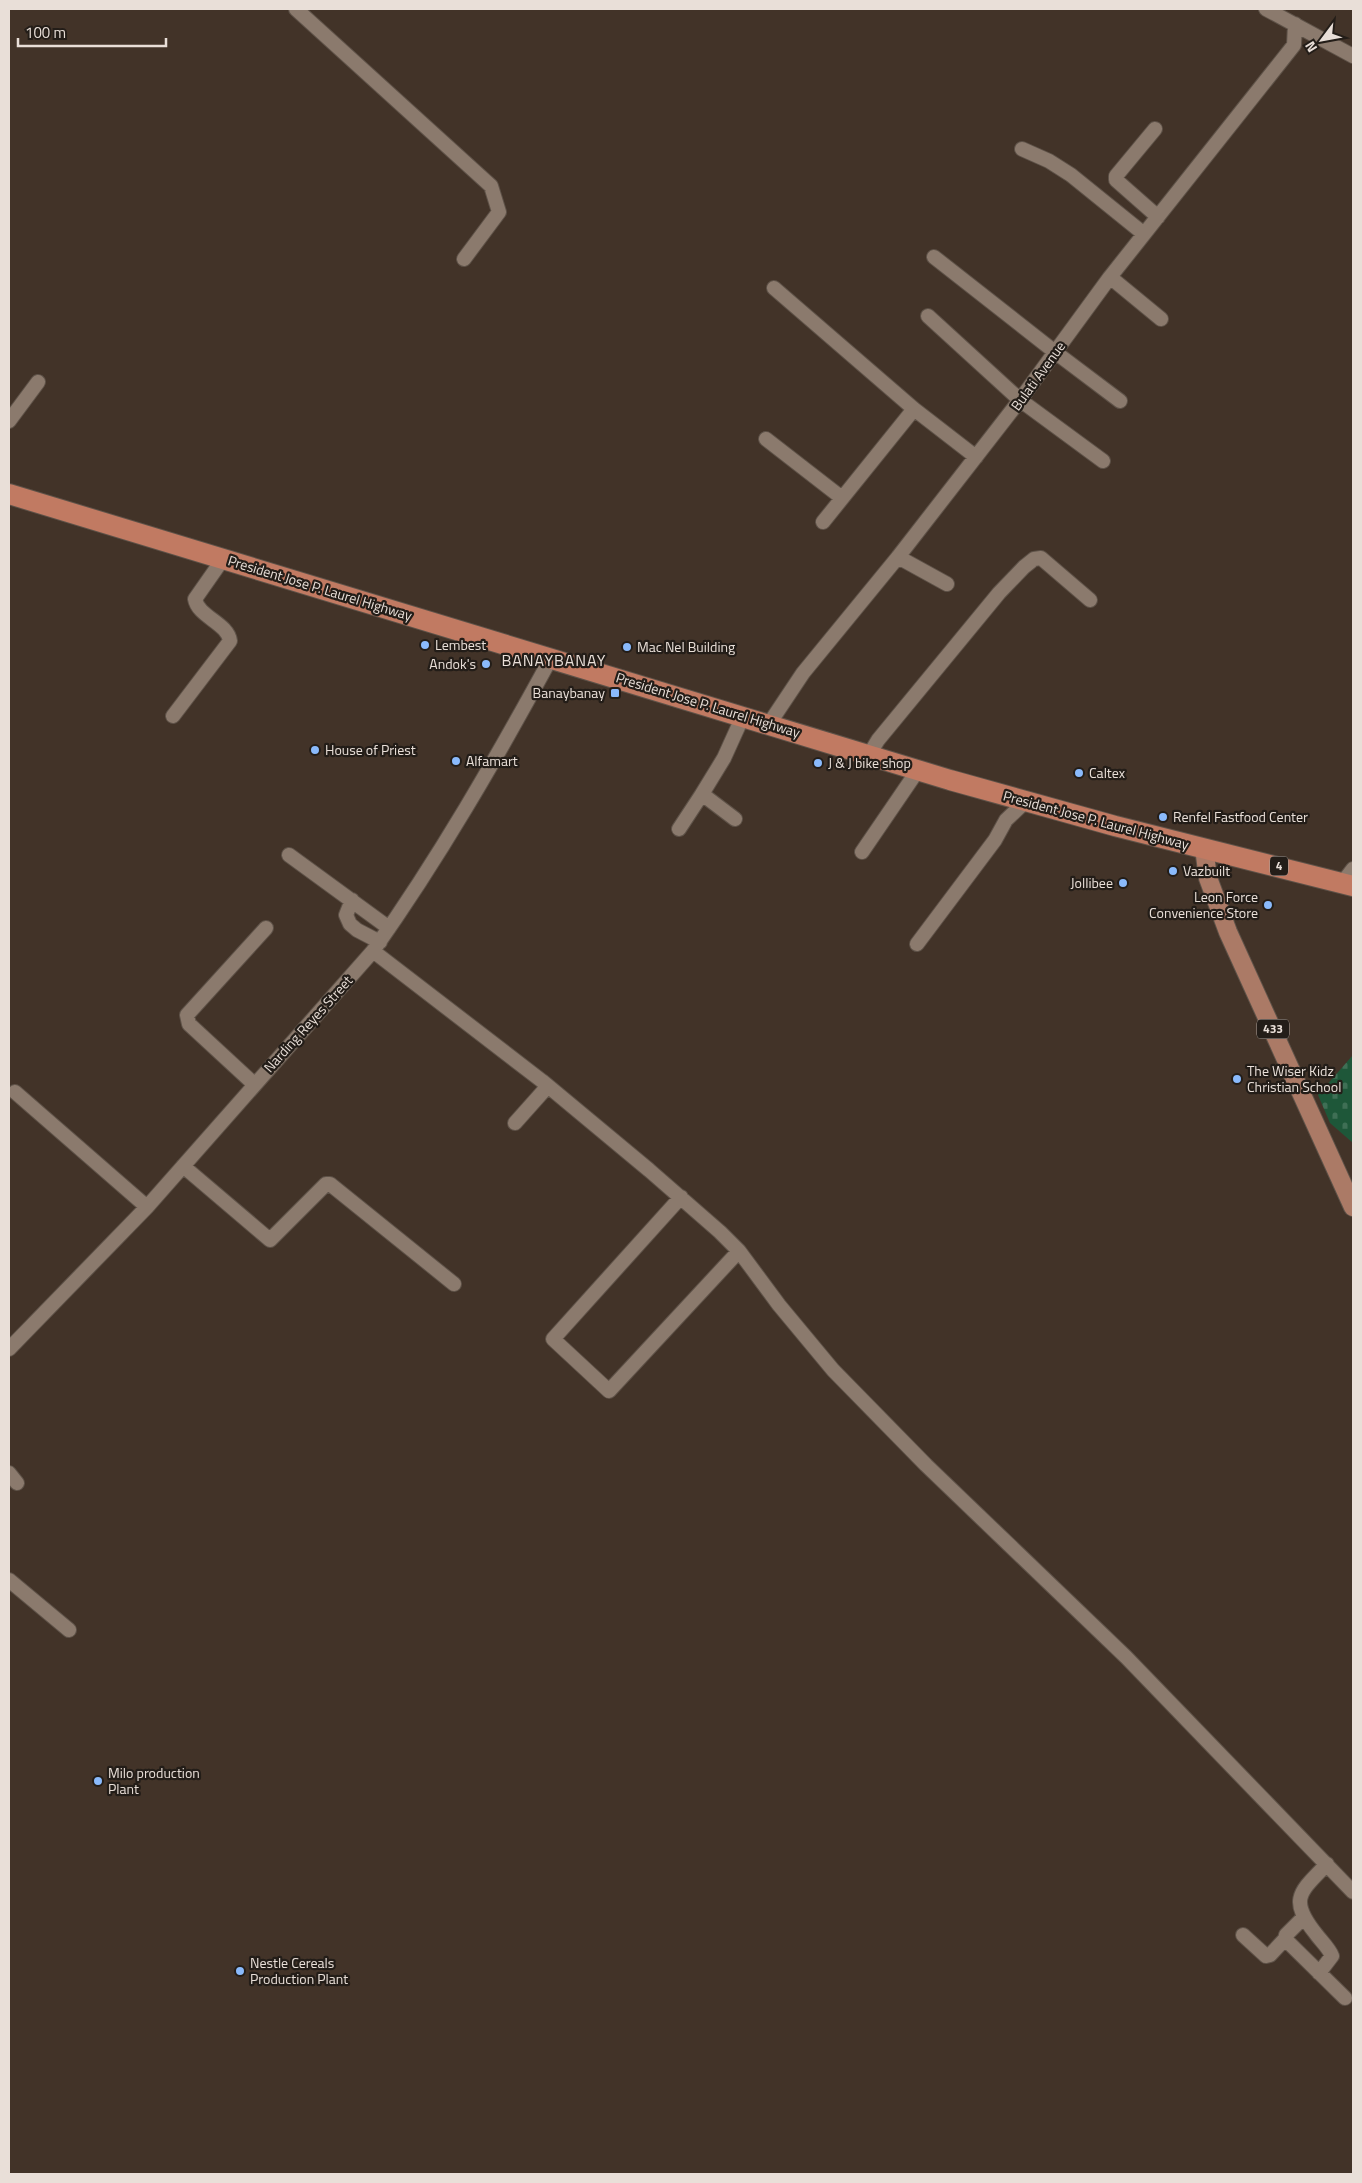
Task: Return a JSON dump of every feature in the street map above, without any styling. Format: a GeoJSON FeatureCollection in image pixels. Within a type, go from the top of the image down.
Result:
{"type":"FeatureCollection","features":[{"type":"Feature","properties":{"kind":"highway","name":"President Jose P. Laurel Highway"},"geometry":{"type":"LineString","coordinates":[[9,494],[1024,802],[1204,848],[1350,879]]}},
{"type":"Feature","properties":{"kind":"main road","name":"433"},"geometry":{"type":"LineString","coordinates":[[1204,848],[1208,878],[1228,932],[1353,1207]]}},
{"type":"Feature","properties":{"kind":"street"},"geometry":{"type":"LineString","coordinates":[[296,9],[491,186],[498,212],[464,258]]}},
{"type":"Feature","properties":{"kind":"street"},"geometry":{"type":"LineString","coordinates":[[1266,9],[1353,56]]}},
{"type":"Feature","properties":{"kind":"street","name":"Bulati Avenue"},"geometry":{"type":"LineString","coordinates":[[769,724],[804,673],[898,558],[1020,400],[1110,277],[1294,45],[1295,24]]}},
{"type":"Feature","properties":{"kind":"street"},"geometry":{"type":"LineString","coordinates":[[1155,129],[1116,176],[1116,180],[1158,217]]}},
{"type":"Feature","properties":{"kind":"street"},"geometry":{"type":"LineString","coordinates":[[1022,149],[1049,161],[1071,175],[1144,234]]}},
{"type":"Feature","properties":{"kind":"street"},"geometry":{"type":"LineString","coordinates":[[934,256],[1120,401]]}},
{"type":"Feature","properties":{"kind":"street"},"geometry":{"type":"LineString","coordinates":[[1110,277],[1161,319]]}},
{"type":"Feature","properties":{"kind":"street"},"geometry":{"type":"LineString","coordinates":[[774,288],[914,409],[976,457]]}},
{"type":"Feature","properties":{"kind":"street"},"geometry":{"type":"LineString","coordinates":[[928,316],[1020,400],[1103,461]]}},
{"type":"Feature","properties":{"kind":"street"},"geometry":{"type":"LineString","coordinates":[[9,421],[38,382]]}},
{"type":"Feature","properties":{"kind":"street"},"geometry":{"type":"LineString","coordinates":[[823,522],[914,409]]}},
{"type":"Feature","properties":{"kind":"street"},"geometry":{"type":"LineString","coordinates":[[766,439],[842,498]]}},
{"type":"Feature","properties":{"kind":"street"},"geometry":{"type":"LineString","coordinates":[[898,558],[946,584]]}},
{"type":"Feature","properties":{"kind":"street"},"geometry":{"type":"LineString","coordinates":[[869,754],[878,740],[974,623],[1024,567],[1034,559],[1041,558],[1090,600]]}},
{"type":"Feature","properties":{"kind":"street"},"geometry":{"type":"LineString","coordinates":[[173,716],[230,642],[228,634],[199,607],[195,599],[223,559]]}},
{"type":"Feature","properties":{"kind":"street","name":"Narding Reyes Street"},"geometry":{"type":"LineString","coordinates":[[9,1349],[147,1207],[376,947],[487,774],[551,658]]}},
{"type":"Feature","properties":{"kind":"street"},"geometry":{"type":"LineString","coordinates":[[679,829],[724,758],[743,716]]}},
{"type":"Feature","properties":{"kind":"street"},"geometry":{"type":"LineString","coordinates":[[862,852],[918,770]]}},
{"type":"Feature","properties":{"kind":"street"},"geometry":{"type":"LineString","coordinates":[[702,794],[735,819]]}},
{"type":"Feature","properties":{"kind":"street"},"geometry":{"type":"LineString","coordinates":[[917,944],[995,840],[1006,820],[1024,802]]}},
{"type":"Feature","properties":{"kind":"street"},"geometry":{"type":"LineString","coordinates":[[289,854],[389,928]]}},
{"type":"Feature","properties":{"kind":"street"},"geometry":{"type":"LineString","coordinates":[[352,900],[346,915],[350,924],[474,1028],[548,1086],[681,1198],[740,1251],[779,1305],[833,1370],[926,1465],[1126,1656],[1353,1892]]}},
{"type":"Feature","properties":{"kind":"street"},"geometry":{"type":"LineString","coordinates":[[254,1084],[189,1024],[187,1015],[266,928]]}},
{"type":"Feature","properties":{"kind":"street"},"geometry":{"type":"LineString","coordinates":[[515,1123],[548,1086]]}},
{"type":"Feature","properties":{"kind":"street"},"geometry":{"type":"LineString","coordinates":[[15,1092],[147,1207]]}},
{"type":"Feature","properties":{"kind":"street"},"geometry":{"type":"LineString","coordinates":[[183,1166],[270,1240],[326,1184],[330,1184],[454,1284]]}},
{"type":"Feature","properties":{"kind":"street"},"geometry":{"type":"LineString","coordinates":[[681,1198],[553,1339],[609,1391],[740,1251]]}},
{"type":"Feature","properties":{"kind":"street"},"geometry":{"type":"LineString","coordinates":[[9,1580],[69,1630]]}},
{"type":"Feature","properties":{"kind":"street"},"geometry":{"type":"LineString","coordinates":[[1319,1973],[1332,1956],[1303,1918],[1299,1901],[1303,1888],[1327,1864]]}},
{"type":"Feature","properties":{"kind":"street"},"geometry":{"type":"LineString","coordinates":[[1243,1935],[1266,1956],[1303,1918]]}},
{"type":"Feature","properties":{"kind":"street"},"geometry":{"type":"LineString","coordinates":[[1285,1938],[1345,1998]]}},
{"type":"Feature","properties":{"kind":"green space"},"geometry":{"type":"Polygon","coordinates":[[[1353,1055],[1353,1143],[1330,1123],[1318,1095],[1353,1055]]]}},
{"type":"Feature","properties":{"kind":"place","name":"Lembest"},"geometry":{"type":"Point","coordinates":[425,645]}},
{"type":"Feature","properties":{"kind":"place","name":"Mac Nel Building"},"geometry":{"type":"Point","coordinates":[627,647]}},
{"type":"Feature","properties":{"kind":"place","name":"Andok's"},"geometry":{"type":"Point","coordinates":[486,664]}},
{"type":"Feature","properties":{"kind":"place","name":"Banaybanay"},"geometry":{"type":"Point","coordinates":[615,693]}},
{"type":"Feature","properties":{"kind":"place","name":"House of Priest"},"geometry":{"type":"Point","coordinates":[315,750]}},
{"type":"Feature","properties":{"kind":"place","name":"Alfamart"},"geometry":{"type":"Point","coordinates":[456,761]}},
{"type":"Feature","properties":{"kind":"place","name":"J & J bike shop"},"geometry":{"type":"Point","coordinates":[818,763]}},
{"type":"Feature","properties":{"kind":"place","name":"Caltex"},"geometry":{"type":"Point","coordinates":[1079,773]}},
{"type":"Feature","properties":{"kind":"place","name":"Renfel Fastfood Center"},"geometry":{"type":"Point","coordinates":[1163,817]}},
{"type":"Feature","properties":{"kind":"place","name":"Vazbuilt"},"geometry":{"type":"Point","coordinates":[1173,871]}},
{"type":"Feature","properties":{"kind":"place","name":"Jollibee"},"geometry":{"type":"Point","coordinates":[1123,883]}},
{"type":"Feature","properties":{"kind":"place","name":"Leon Force Convenience Store"},"geometry":{"type":"Point","coordinates":[1268,905]}},
{"type":"Feature","properties":{"kind":"place","name":"The Wiser Kidz Christian School"},"geometry":{"type":"Point","coordinates":[1237,1079]}},
{"type":"Feature","properties":{"kind":"place","name":"Milo production Plant"},"geometry":{"type":"Point","coordinates":[98,1781]}},
{"type":"Feature","properties":{"kind":"place","name":"Nestle Cereals Production Plant"},"geometry":{"type":"Point","coordinates":[240,1971]}},
{"type":"Feature","properties":{"kind":"district","name":"BANAYBANAY"},"geometry":{"type":"Point","coordinates":[554,660]}}]}
